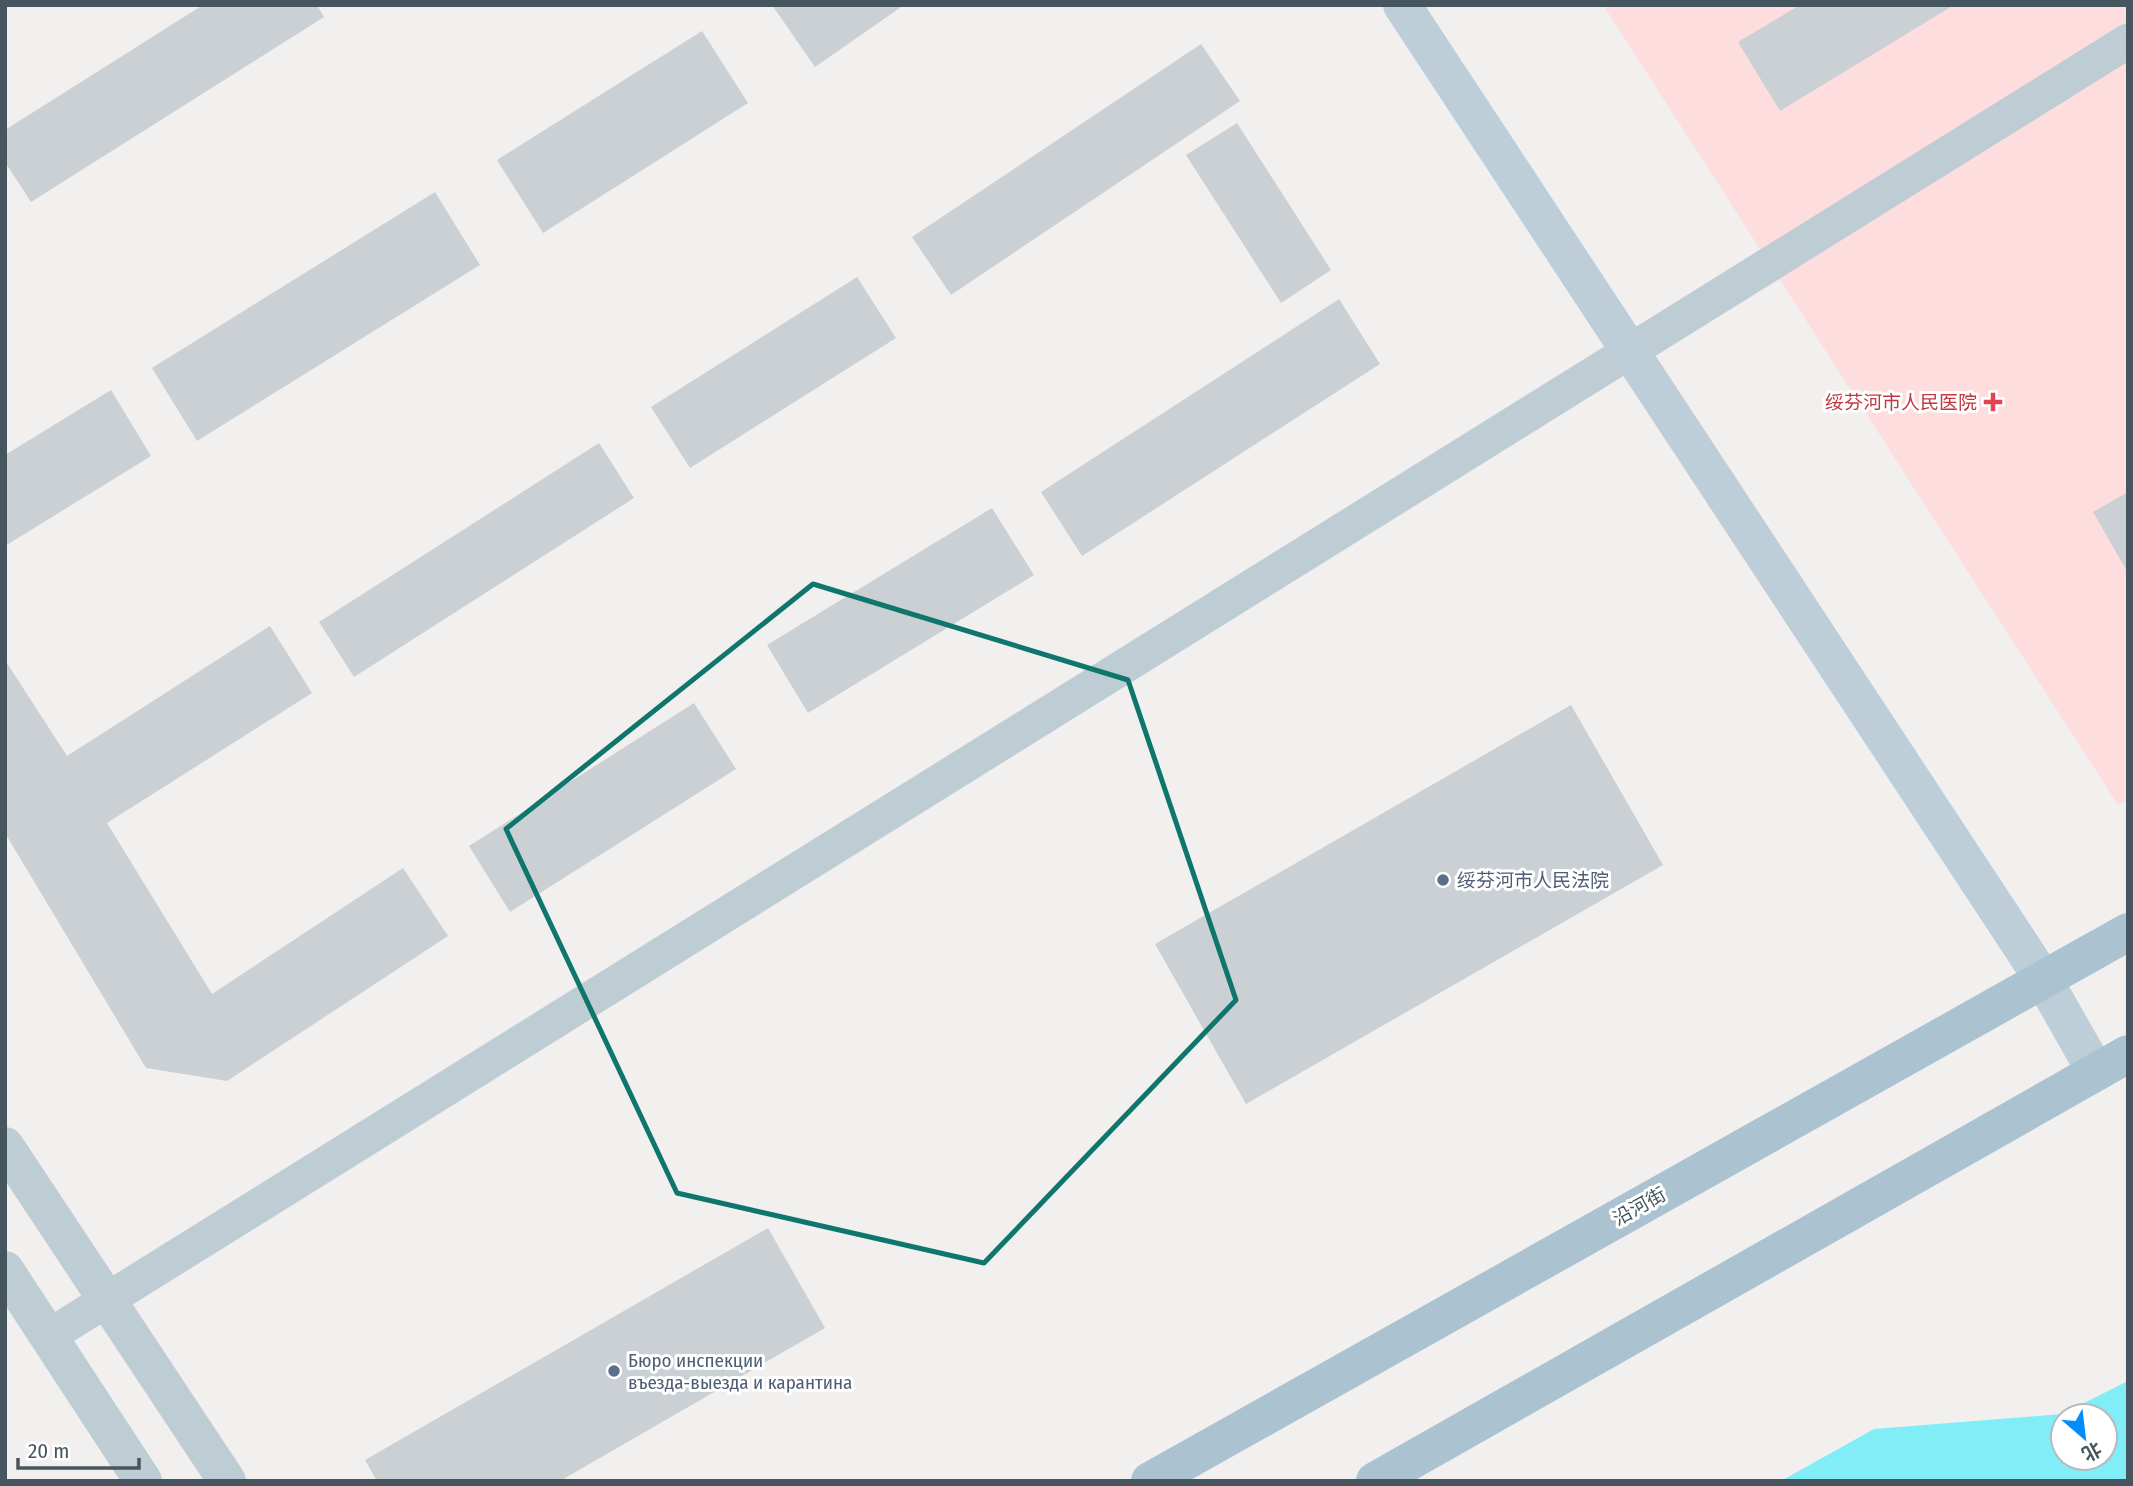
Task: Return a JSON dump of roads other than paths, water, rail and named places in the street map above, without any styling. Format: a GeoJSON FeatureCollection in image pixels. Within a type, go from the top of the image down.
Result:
{"type":"FeatureCollection","features":[{"type":"Feature","properties":{"kind":"main road"},"geometry":{"type":"LineString","coordinates":[[1376,1481],[2112,1063],[2043,979],[1402,5]]}},
{"type":"Feature","properties":{"kind":"main road","name":"沿河街"},"geometry":{"type":"LineString","coordinates":[[1150,1481],[2128,932]]}},
{"type":"Feature","properties":{"kind":"street"},"geometry":{"type":"LineString","coordinates":[[49,1336],[2128,41]]}},
{"type":"Feature","properties":{"kind":"street"},"geometry":{"type":"LineString","coordinates":[[5,1146],[228,1481]]}},
{"type":"Feature","properties":{"kind":"street"},"geometry":{"type":"LineString","coordinates":[[5,1270],[143,1481]]}},
{"type":"Feature","properties":{"kind":"water"},"geometry":{"type":"Polygon","coordinates":[[[2128,1381],[2128,1481],[1781,1481],[1874,1429],[2049,1415],[2049,1472],[2119,1472],[2119,1402],[2086,1402],[2128,1381]]]}},
{"type":"Feature","properties":{"kind":"place","name":"绥芬河市人民医院"},"geometry":{"type":"Point","coordinates":[1993,402]}},
{"type":"Feature","properties":{"kind":"place","name":"绥芬河市人民法院"},"geometry":{"type":"Point","coordinates":[1443,880]}},
{"type":"Feature","properties":{"kind":"place","name":"Бюро инспекции въезда-выезда и карантина"},"geometry":{"type":"Point","coordinates":[614,1371]}}]}
